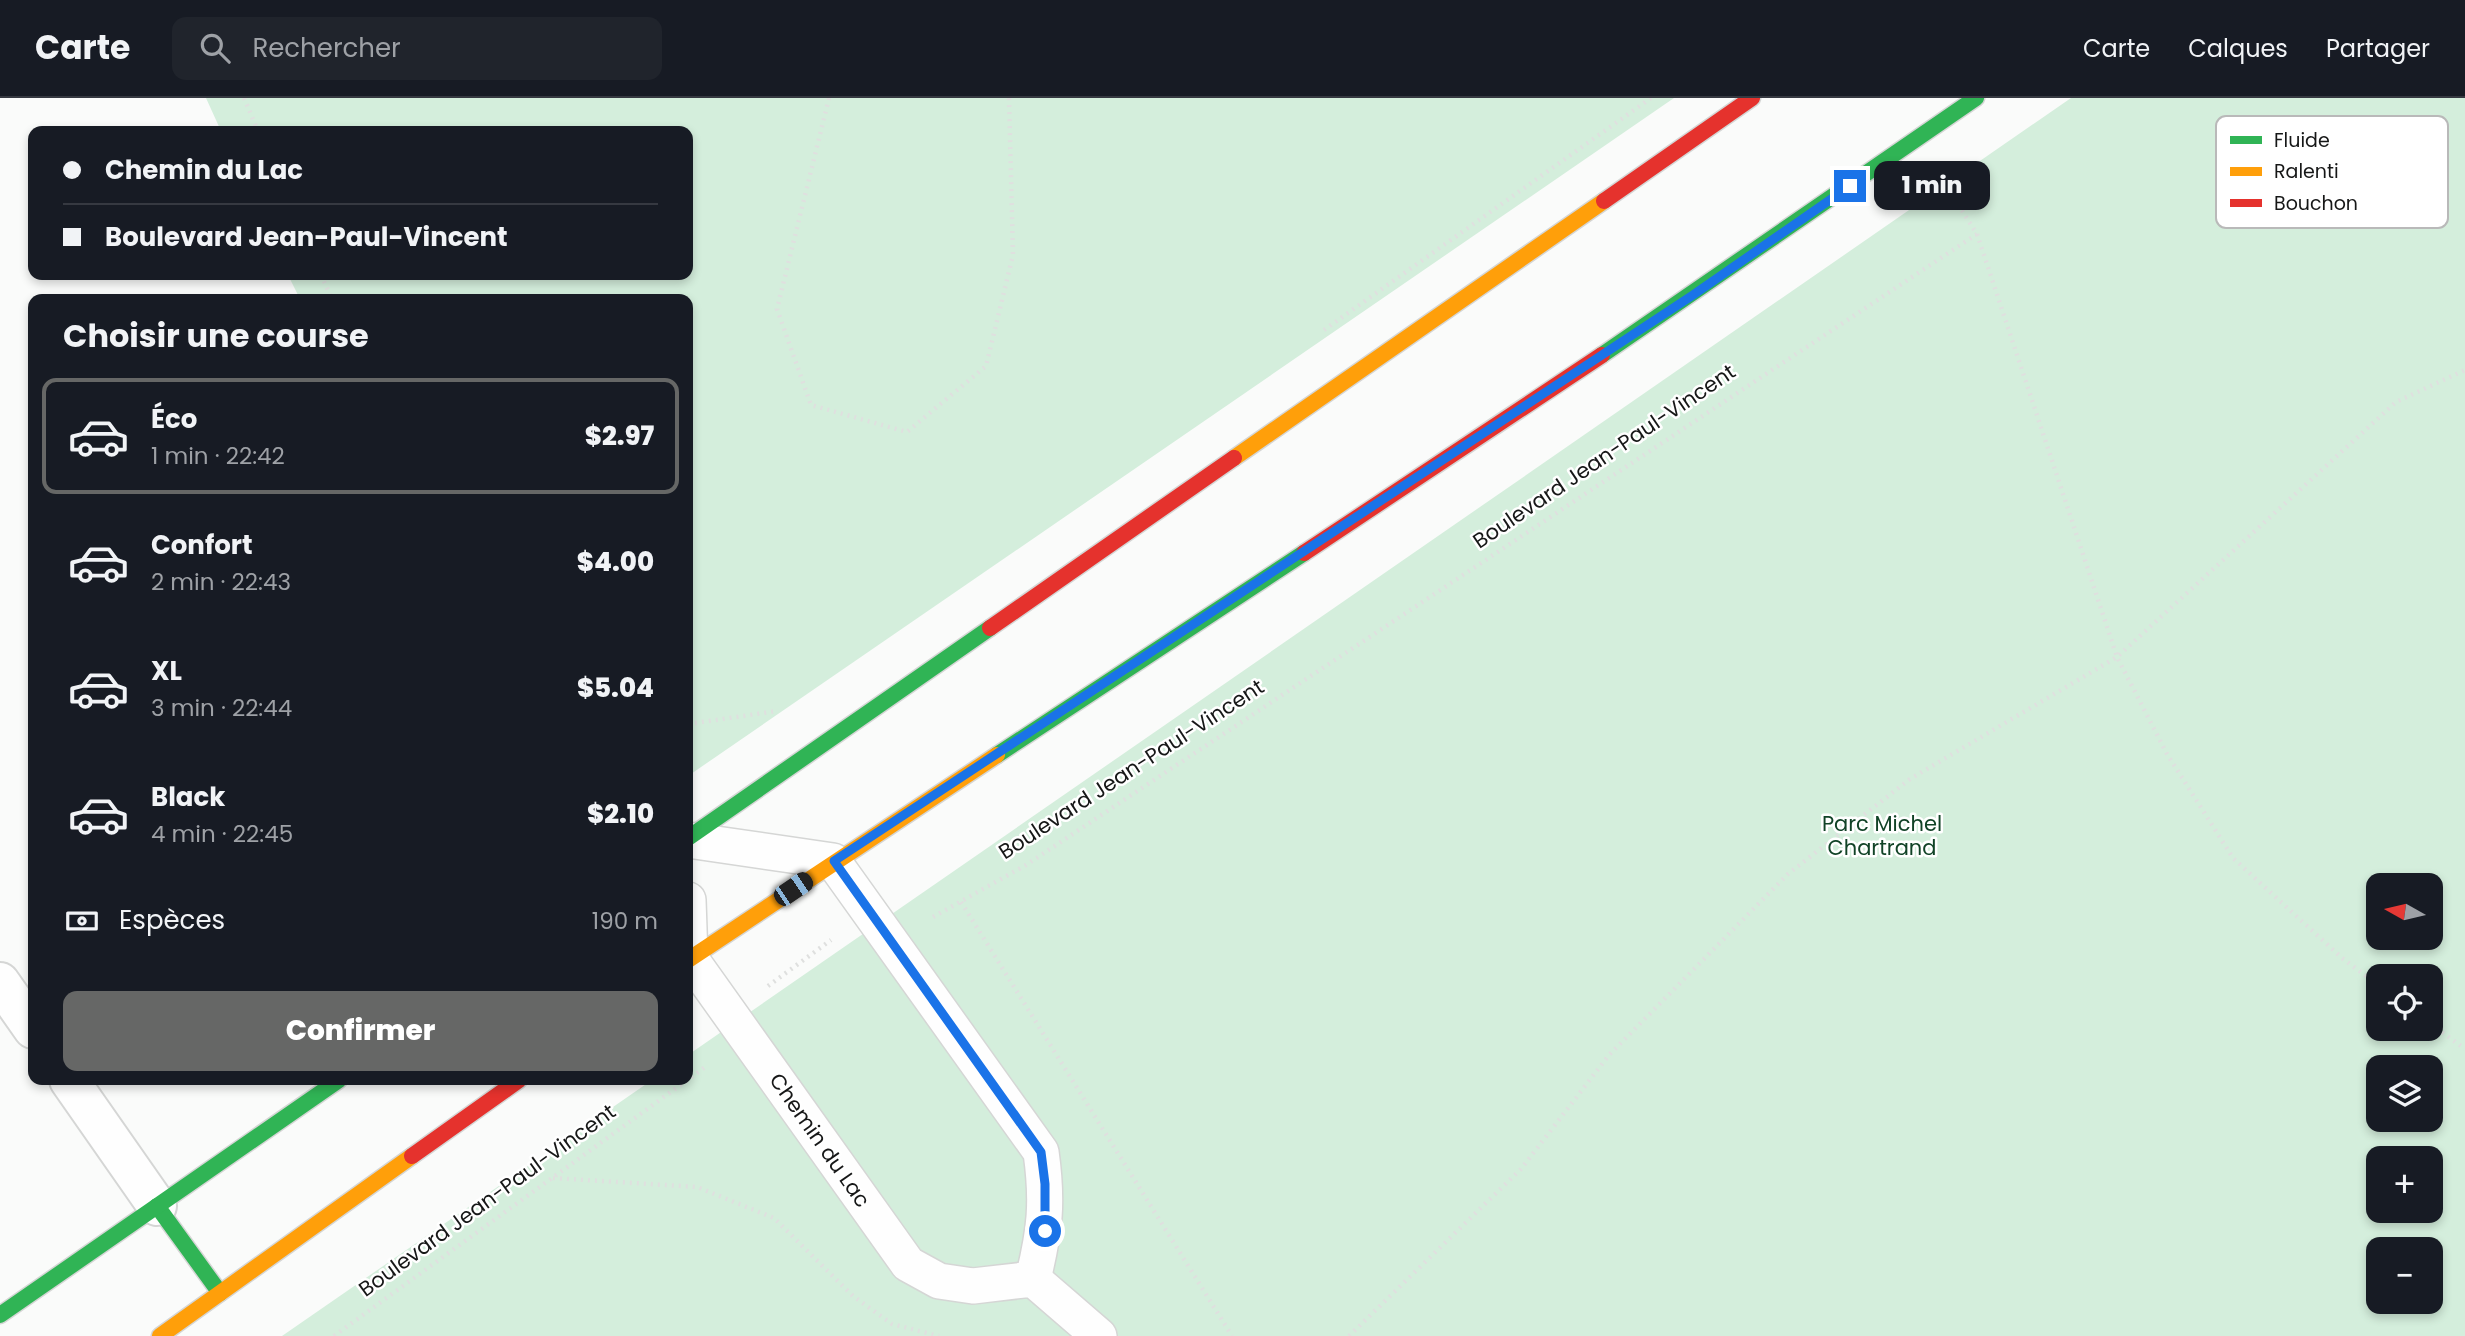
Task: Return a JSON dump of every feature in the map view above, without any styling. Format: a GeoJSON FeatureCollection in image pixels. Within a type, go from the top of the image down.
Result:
{"type":"FeatureCollection","features":[{"type":"Feature","properties":{"kind":"street"},"geometry":{"type":"LineString","coordinates":[[693,836],[1752,98]]}},
{"type":"Feature","properties":{"kind":"street"},"geometry":{"type":"LineString","coordinates":[[693,956],[1681,302],[1976,98]]}},
{"type":"Feature","properties":{"kind":"street"},"geometry":{"type":"LineString","coordinates":[[0,982],[28,1022]]}},
{"type":"Feature","properties":{"kind":"street"},"geometry":{"type":"LineString","coordinates":[[73,1085],[220,1293]]}},
{"type":"Feature","properties":{"kind":"street"},"geometry":{"type":"LineString","coordinates":[[0,1315],[333,1085]]}},
{"type":"Feature","properties":{"kind":"street"},"geometry":{"type":"LineString","coordinates":[[160,1336],[512,1085]]}},
{"type":"Feature","properties":{"kind":"lane"},"geometry":{"type":"LineString","coordinates":[[693,840],[834,861],[868,913],[1041,1152],[1045,1184],[1045,1231],[1033,1279],[1100,1336]]}},
{"type":"Feature","properties":{"kind":"lane","name":"Chemin du Lac"},"geometry":{"type":"LineString","coordinates":[[693,964],[908,1264],[939,1282],[973,1286],[1033,1279]]}},
{"type":"Feature","properties":{"kind":"path"},"geometry":{"type":"LineString","coordinates":[[244,98],[256,126]]}},
{"type":"Feature","properties":{"kind":"path"},"geometry":{"type":"LineString","coordinates":[[829,98],[777,309],[811,405],[907,432],[986,366],[1013,255],[1009,98]]}},
{"type":"Feature","properties":{"kind":"path"},"geometry":{"type":"LineString","coordinates":[[1312,338],[1651,98]]}},
{"type":"Feature","properties":{"kind":"path"},"geometry":{"type":"LineString","coordinates":[[1917,139],[1977,234],[2117,657],[2167,754],[2233,858],[2342,958],[2366,976]]}},
{"type":"Feature","properties":{"kind":"path","name":"Boulevard Jean-Paul-Vincent"},"geometry":{"type":"LineString","coordinates":[[868,913],[934,917],[1038,857],[1977,234]]}},
{"type":"Feature","properties":{"kind":"path"},"geometry":{"type":"LineString","coordinates":[[1349,1336],[1521,1169],[1609,1055],[1788,874],[1910,779],[2117,657],[2396,402],[2465,370]]}},
{"type":"Feature","properties":{"kind":"path"},"geometry":{"type":"LineString","coordinates":[[693,723],[775,713],[786,705]]}},
{"type":"Feature","properties":{"kind":"path"},"geometry":{"type":"LineString","coordinates":[[961,902],[1232,1336]]}},
{"type":"Feature","properties":{"kind":"path"},"geometry":{"type":"LineString","coordinates":[[730,1013],[868,913]]}},
{"type":"Feature","properties":{"kind":"path","name":"Boulevard Jean-Paul-Vincent"},"geometry":{"type":"LineString","coordinates":[[693,1076],[710,1064],[730,1013]]}},
{"type":"Feature","properties":{"kind":"path"},"geometry":{"type":"LineString","coordinates":[[2443,1033],[2465,1049]]}},
{"type":"Feature","properties":{"kind":"path","name":"Boulevard Jean-Paul-Vincent"},"geometry":{"type":"LineString","coordinates":[[334,1336],[681,1085]]}},
{"type":"Feature","properties":{"kind":"path"},"geometry":{"type":"LineString","coordinates":[[552,1178],[697,1187],[774,1218],[853,1296],[892,1324],[939,1336]]}},
{"type":"Feature","properties":{"kind":"green space"},"geometry":{"type":"Polygon","coordinates":[[[206,98],[1674,98],[693,773],[693,294],[298,294],[290,280],[693,280],[693,126],[219,126],[206,98]]]}},
{"type":"Feature","properties":{"kind":"green space","name":"Parc Michel Chartrand"},"geometry":{"type":"Polygon","coordinates":[[[2071,98],[2465,98],[2465,1336],[282,1336],[645,1085],[693,1085],[693,1052],[2071,98]]]}},
{"type":"Feature","properties":{"kind":"traffic: fast"},"geometry":{"type":"LineString","coordinates":[[1602,355],[1976,98]]}},
{"type":"Feature","properties":{"kind":"traffic: fast"},"geometry":{"type":"LineString","coordinates":[[997,755],[1304,553]]}},
{"type":"Feature","properties":{"kind":"traffic: fast"},"geometry":{"type":"LineString","coordinates":[[693,835],[990,628]]}},
{"type":"Feature","properties":{"kind":"traffic: fast"},"geometry":{"type":"LineString","coordinates":[[0,1315],[332,1085]]}},
{"type":"Feature","properties":{"kind":"traffic: fast"},"geometry":{"type":"LineString","coordinates":[[157,1206],[220,1293]]}},
{"type":"Feature","properties":{"kind":"traffic: slow"},"geometry":{"type":"LineString","coordinates":[[1234,458],[1604,201]]}},
{"type":"Feature","properties":{"kind":"traffic: slow"},"geometry":{"type":"LineString","coordinates":[[693,957],[997,755]]}},
{"type":"Feature","properties":{"kind":"traffic: slow"},"geometry":{"type":"LineString","coordinates":[[160,1336],[412,1156]]}},
{"type":"Feature","properties":{"kind":"traffic: jam"},"geometry":{"type":"LineString","coordinates":[[1604,201],[1752,98]]}},
{"type":"Feature","properties":{"kind":"traffic: jam"},"geometry":{"type":"LineString","coordinates":[[1304,553],[1602,355]]}},
{"type":"Feature","properties":{"kind":"traffic: jam"},"geometry":{"type":"LineString","coordinates":[[990,628],[1234,458]]}},
{"type":"Feature","properties":{"kind":"traffic: jam"},"geometry":{"type":"LineString","coordinates":[[412,1156],[512,1085]]}},
{"type":"Feature","properties":{"kind":"route"},"geometry":{"type":"LineString","coordinates":[[1045,1231],[1045,1184],[1041,1152],[868,913],[834,861],[1693,295],[1850,186]]}}]}
